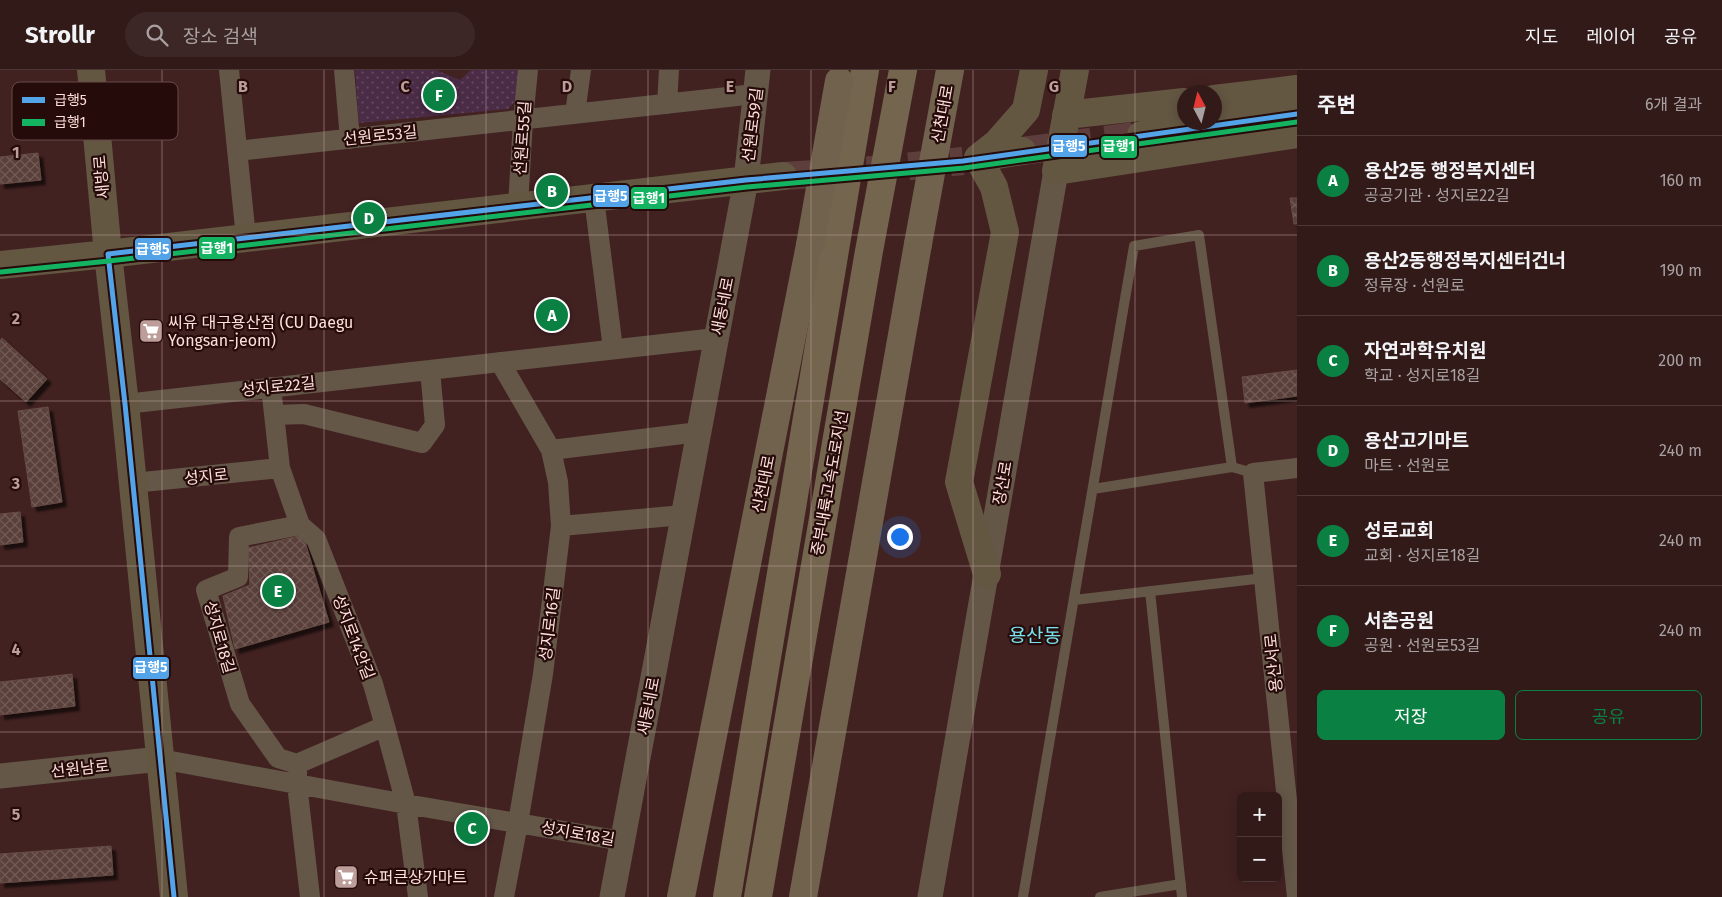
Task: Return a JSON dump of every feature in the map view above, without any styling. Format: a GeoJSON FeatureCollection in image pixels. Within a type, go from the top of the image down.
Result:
{"type":"FeatureCollection","features":[{"type":"Feature","properties":{"kind":"highway","name":"중부내륙고속도로지선"},"geometry":{"type":"LineString","coordinates":[[727,897],[865,70]]}},
{"type":"Feature","properties":{"kind":"highway","name":"중부내륙고속도로지선"},"geometry":{"type":"LineString","coordinates":[[758,897],[868,260],[903,70]]}},
{"type":"Feature","properties":{"kind":"highway","name":"신천대로"},"geometry":{"type":"LineString","coordinates":[[803,897],[950,70]]}},
{"type":"Feature","properties":{"kind":"highway","name":"신천대로"},"geometry":{"type":"LineString","coordinates":[[681,897],[810,246],[839,75]]}},
{"type":"Feature","properties":{"kind":"main road"},"geometry":{"type":"LineString","coordinates":[[971,160],[997,143],[1026,110],[1034,70]]}},
{"type":"Feature","properties":{"kind":"main road","name":"장산로"},"geometry":{"type":"LineString","coordinates":[[1056,171],[1075,70]]}},
{"type":"Feature","properties":{"kind":"main road"},"geometry":{"type":"LineString","coordinates":[[1222,97],[1297,89]]}},
{"type":"Feature","properties":{"kind":"main road"},"geometry":{"type":"LineString","coordinates":[[1066,115],[1177,103]]}},
{"type":"Feature","properties":{"kind":"main road"},"geometry":{"type":"LineString","coordinates":[[1141,135],[1297,114]]}},
{"type":"Feature","properties":{"kind":"main road"},"geometry":{"type":"LineString","coordinates":[[1056,171],[1297,134]]}},
{"type":"Feature","properties":{"kind":"main road","name":"새방로"},"geometry":{"type":"LineString","coordinates":[[97,140],[108,254]]}},
{"type":"Feature","properties":{"kind":"main road"},"geometry":{"type":"LineString","coordinates":[[971,160],[1022,151]]}},
{"type":"Feature","properties":{"kind":"main road"},"geometry":{"type":"LineString","coordinates":[[971,160],[994,187],[1006,232],[959,482],[986,574]]}},
{"type":"Feature","properties":{"kind":"main road"},"geometry":{"type":"LineString","coordinates":[[0,265],[783,176]]}},
{"type":"Feature","properties":{"kind":"main road"},"geometry":{"type":"LineString","coordinates":[[108,254],[126,404],[174,897]]}},
{"type":"Feature","properties":{"kind":"street"},"geometry":{"type":"LineString","coordinates":[[229,70],[246,238]]}},
{"type":"Feature","properties":{"kind":"street"},"geometry":{"type":"LineString","coordinates":[[344,70],[350,139]]}},
{"type":"Feature","properties":{"kind":"street","name":"선원로55길"},"geometry":{"type":"LineString","coordinates":[[518,206],[528,70]]}},
{"type":"Feature","properties":{"kind":"street"},"geometry":{"type":"LineString","coordinates":[[575,114],[581,70]]}},
{"type":"Feature","properties":{"kind":"street"},"geometry":{"type":"LineString","coordinates":[[667,104],[669,70]]}},
{"type":"Feature","properties":{"kind":"street","name":"선원로59길"},"geometry":{"type":"LineString","coordinates":[[746,180],[758,70]]}},
{"type":"Feature","properties":{"kind":"street","name":"선원로53길"},"geometry":{"type":"LineString","coordinates":[[238,151],[756,94]]}},
{"type":"Feature","properties":{"kind":"street","name":"장산로"},"geometry":{"type":"LineString","coordinates":[[930,897],[1056,171]]}},
{"type":"Feature","properties":{"kind":"street","name":"새동네로"},"geometry":{"type":"LineString","coordinates":[[612,897],[746,180]]}},
{"type":"Feature","properties":{"kind":"street"},"geometry":{"type":"LineString","coordinates":[[594,198],[613,350]]}},
{"type":"Feature","properties":{"kind":"street","name":"성지로22길"},"geometry":{"type":"LineString","coordinates":[[126,404],[716,338]]}},
{"type":"Feature","properties":{"kind":"street","name":"성지로16길"},"geometry":{"type":"LineString","coordinates":[[500,362],[551,450],[558,482],[561,526],[543,674],[504,897]]}},
{"type":"Feature","properties":{"kind":"street","name":"성지로22길"},"geometry":{"type":"LineString","coordinates":[[274,415],[304,414],[422,443],[435,425],[430,370]]}},
{"type":"Feature","properties":{"kind":"street","name":"성지로14안길"},"geometry":{"type":"LineString","coordinates":[[271,387],[280,468],[300,525],[316,539],[372,684],[385,726],[406,804],[418,897]]}},
{"type":"Feature","properties":{"kind":"street"},"geometry":{"type":"LineString","coordinates":[[551,450],[699,432]]}},
{"type":"Feature","properties":{"kind":"street","name":"성지로"},"geometry":{"type":"LineString","coordinates":[[133,483],[280,468]]}},
{"type":"Feature","properties":{"kind":"street"},"geometry":{"type":"LineString","coordinates":[[1253,473],[1297,468]]}},
{"type":"Feature","properties":{"kind":"street","name":"용산서로"},"geometry":{"type":"LineString","coordinates":[[1253,473],[1297,897]]}},
{"type":"Feature","properties":{"kind":"street"},"geometry":{"type":"LineString","coordinates":[[561,526],[683,515]]}},
{"type":"Feature","properties":{"kind":"street","name":"성지로18길"},"geometry":{"type":"LineString","coordinates":[[297,764],[278,758],[240,704],[206,590],[238,577],[239,537],[300,525]]}},
{"type":"Feature","properties":{"kind":"street"},"geometry":{"type":"LineString","coordinates":[[310,897],[297,784],[297,764],[385,726]]}},
{"type":"Feature","properties":{"kind":"street","name":"성지로18길"},"geometry":{"type":"LineString","coordinates":[[160,759],[622,841]]}},
{"type":"Feature","properties":{"kind":"street","name":"선원남로"},"geometry":{"type":"LineString","coordinates":[[0,776],[160,759]]}},
{"type":"Feature","properties":{"kind":"lane"},"geometry":{"type":"LineString","coordinates":[[1024,897],[1134,246],[1199,234],[1232,467]]}},
{"type":"Feature","properties":{"kind":"lane"},"geometry":{"type":"LineString","coordinates":[[1093,489],[1232,467],[1253,473]]}},
{"type":"Feature","properties":{"kind":"lane"},"geometry":{"type":"LineString","coordinates":[[1074,600],[1264,578]]}},
{"type":"Feature","properties":{"kind":"lane"},"geometry":{"type":"LineString","coordinates":[[1150,591],[1182,897]]}},
{"type":"Feature","properties":{"kind":"lane"},"geometry":{"type":"LineString","coordinates":[[1100,897],[1180,884]]}},
{"type":"Feature","properties":{"kind":"shaded area"},"geometry":{"type":"Polygon","coordinates":[[[355,70],[436,70],[460,80],[471,70],[522,70],[532,82],[508,109],[359,123],[355,70]]]}},
{"type":"Feature","properties":{"kind":"building"},"geometry":{"type":"Polygon","coordinates":[[[38,153],[41,180],[0,184],[0,157],[38,153]]]}},
{"type":"Feature","properties":{"kind":"building"},"geometry":{"type":"Polygon","coordinates":[[[1290,198],[1297,198],[1297,224],[1294,224],[1290,198]]]}},
{"type":"Feature","properties":{"kind":"building"},"geometry":{"type":"Polygon","coordinates":[[[2,338],[47,379],[26,402],[0,379],[0,341],[2,338]]]}},
{"type":"Feature","properties":{"kind":"building"},"geometry":{"type":"Polygon","coordinates":[[[1297,370],[1297,396],[1245,403],[1242,377],[1297,370]]]}},
{"type":"Feature","properties":{"kind":"building"},"geometry":{"type":"Polygon","coordinates":[[[48,407],[62,502],[32,507],[18,411],[48,407]]]}},
{"type":"Feature","properties":{"kind":"building"},"geometry":{"type":"Polygon","coordinates":[[[20,512],[23,542],[0,545],[0,514],[20,512]]]}},
{"type":"Feature","properties":{"kind":"building"},"geometry":{"type":"Polygon","coordinates":[[[303,535],[329,622],[235,649],[223,596],[250,585],[248,548],[303,535]]]}},
{"type":"Feature","properties":{"kind":"building"},"geometry":{"type":"Polygon","coordinates":[[[72,674],[75,706],[0,715],[0,682],[72,674]]]}},
{"type":"Feature","properties":{"kind":"building"},"geometry":{"type":"Polygon","coordinates":[[[111,846],[113,875],[0,883],[0,854],[111,846]]]}},
{"type":"Feature","properties":{"kind":"tunnel"},"geometry":{"type":"LineString","coordinates":[[1022,151],[1141,135]]}},
{"type":"Feature","properties":{"kind":"tunnel"},"geometry":{"type":"LineString","coordinates":[[783,176],[963,161]]}},
{"type":"Feature","properties":{"kind":"transit line","name":"급행5"},"geometry":{"type":"LineString","coordinates":[[174,897],[125,404],[108,254],[746,180],[963,161],[1297,114]]}},
{"type":"Feature","properties":{"kind":"transit line","name":"급행1"},"geometry":{"type":"LineString","coordinates":[[1,272],[747,187],[964,168],[1297,122]]}},
{"type":"Feature","properties":{"kind":"place","name":"서촌공원"},"geometry":{"type":"Point","coordinates":[439,95]}},
{"type":"Feature","properties":{"kind":"place","name":"용산2동행정복지센터건너"},"geometry":{"type":"Point","coordinates":[552,191]}},
{"type":"Feature","properties":{"kind":"place","name":"용산고기마트"},"geometry":{"type":"Point","coordinates":[369,218]}},
{"type":"Feature","properties":{"kind":"place","name":"용산2동 행정복지센터"},"geometry":{"type":"Point","coordinates":[552,315]}},
{"type":"Feature","properties":{"kind":"place","name":"씨유 대구용산점 (CU Daegu Yongsan-jeom)"},"geometry":{"type":"Point","coordinates":[151,331]}},
{"type":"Feature","properties":{"kind":"place","name":"성로교회"},"geometry":{"type":"Point","coordinates":[278,591]}},
{"type":"Feature","properties":{"kind":"place","name":"자연과학유치원"},"geometry":{"type":"Point","coordinates":[472,828]}},
{"type":"Feature","properties":{"kind":"place","name":"슈퍼큰상가마트"},"geometry":{"type":"Point","coordinates":[346,877]}},
{"type":"Feature","properties":{"kind":"district","name":"용산동"},"geometry":{"type":"Point","coordinates":[1035,635]}}]}
